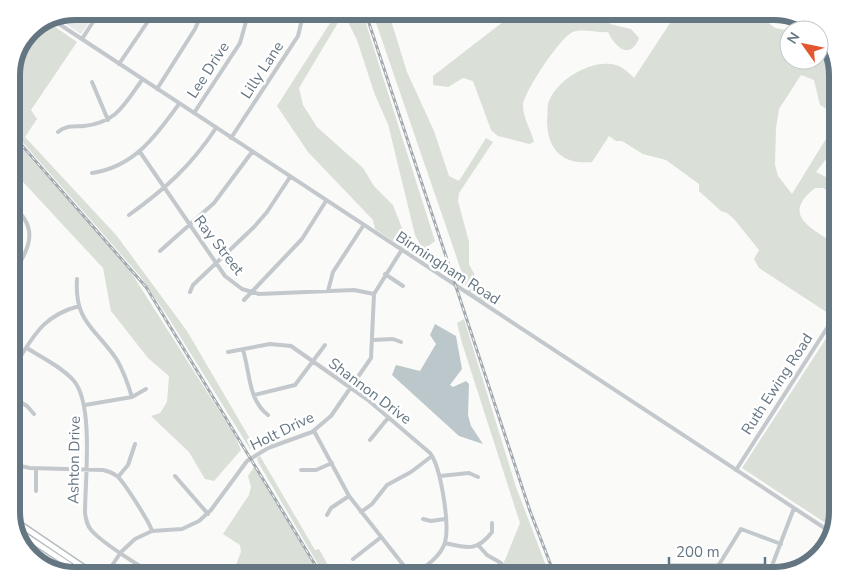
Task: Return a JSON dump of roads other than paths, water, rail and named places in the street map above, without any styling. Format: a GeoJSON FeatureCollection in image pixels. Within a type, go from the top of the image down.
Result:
{"type":"FeatureCollection","features":[{"type":"Feature","properties":{"kind":"main road"},"geometry":{"type":"LineString","coordinates":[[22,526],[83,567]]}},
{"type":"Feature","properties":{"kind":"main road"},"geometry":{"type":"LineString","coordinates":[[25,536],[72,567]]}},
{"type":"Feature","properties":{"kind":"street"},"geometry":{"type":"LineString","coordinates":[[82,39],[94,20]]}},
{"type":"Feature","properties":{"kind":"street"},"geometry":{"type":"LineString","coordinates":[[119,64],[149,20]]}},
{"type":"Feature","properties":{"kind":"street"},"geometry":{"type":"LineString","coordinates":[[157,89],[196,29],[200,20]]}},
{"type":"Feature","properties":{"kind":"street","name":"Lee Drive"},"geometry":{"type":"LineString","coordinates":[[194,113],[240,43],[246,20]]}},
{"type":"Feature","properties":{"kind":"street","name":"Lilly Lane"},"geometry":{"type":"LineString","coordinates":[[231,138],[298,36],[302,20]]}},
{"type":"Feature","properties":{"kind":"street","name":"Birmingham Road"},"geometry":{"type":"LineString","coordinates":[[57,23],[326,202],[826,529]]}},
{"type":"Feature","properties":{"kind":"street"},"geometry":{"type":"LineString","coordinates":[[58,132],[64,127],[95,124],[108,120],[120,110],[142,80]]}},
{"type":"Feature","properties":{"kind":"street"},"geometry":{"type":"LineString","coordinates":[[92,82],[108,120]]}},
{"type":"Feature","properties":{"kind":"street"},"geometry":{"type":"LineString","coordinates":[[92,173],[111,168],[140,152],[154,139],[179,104]]}},
{"type":"Feature","properties":{"kind":"street"},"geometry":{"type":"LineString","coordinates":[[129,215],[165,189],[196,157],[216,128]]}},
{"type":"Feature","properties":{"kind":"street","name":"Ray Street"},"geometry":{"type":"LineString","coordinates":[[140,152],[189,226],[225,276],[236,286],[251,292],[354,290],[374,294]]}},
{"type":"Feature","properties":{"kind":"street"},"geometry":{"type":"LineString","coordinates":[[160,250],[189,226],[222,194],[252,152]]}},
{"type":"Feature","properties":{"kind":"street"},"geometry":{"type":"LineString","coordinates":[[190,292],[193,286],[267,212],[290,177]]}},
{"type":"Feature","properties":{"kind":"street"},"geometry":{"type":"LineString","coordinates":[[244,300],[302,239],[326,202]]}},
{"type":"Feature","properties":{"kind":"street"},"geometry":{"type":"LineString","coordinates":[[20,214],[23,217],[29,235],[26,255],[20,264]]}},
{"type":"Feature","properties":{"kind":"street"},"geometry":{"type":"LineString","coordinates":[[328,290],[332,272],[363,226]]}},
{"type":"Feature","properties":{"kind":"street","name":"Holt Drive"},"geometry":{"type":"LineString","coordinates":[[112,567],[121,552],[135,538],[152,531],[188,527],[208,514],[239,470],[252,458],[268,448],[314,430],[332,416],[352,389],[371,358],[374,294],[401,251]]}},
{"type":"Feature","properties":{"kind":"street"},"geometry":{"type":"LineString","coordinates":[[385,274],[403,286]]}},
{"type":"Feature","properties":{"kind":"street"},"geometry":{"type":"LineString","coordinates":[[77,279],[79,306],[87,325],[121,367],[132,396]]}},
{"type":"Feature","properties":{"kind":"street"},"geometry":{"type":"LineString","coordinates":[[20,358],[42,326],[51,317],[79,306]]}},
{"type":"Feature","properties":{"kind":"street","name":"Ruth Ewing Road"},"geometry":{"type":"LineString","coordinates":[[736,470],[829,325]]}},
{"type":"Feature","properties":{"kind":"street"},"geometry":{"type":"LineString","coordinates":[[373,340],[393,339],[401,342]]}},
{"type":"Feature","properties":{"kind":"street","name":"Shannon Drive"},"geometry":{"type":"LineString","coordinates":[[228,352],[243,350],[257,345],[285,344],[352,389],[432,456],[440,476],[445,519],[445,543]]}},
{"type":"Feature","properties":{"kind":"street"},"geometry":{"type":"LineString","coordinates":[[254,395],[295,385],[325,345]]}},
{"type":"Feature","properties":{"kind":"street","name":"Ashton Drive"},"geometry":{"type":"LineString","coordinates":[[27,348],[72,379],[81,393],[85,405],[84,513],[87,524],[97,536],[141,567]]}},
{"type":"Feature","properties":{"kind":"street"},"geometry":{"type":"LineString","coordinates":[[243,350],[254,395],[261,410],[268,415]]}},
{"type":"Feature","properties":{"kind":"street"},"geometry":{"type":"LineString","coordinates":[[85,405],[132,396],[146,389]]}},
{"type":"Feature","properties":{"kind":"street"},"geometry":{"type":"LineString","coordinates":[[20,402],[34,414]]}},
{"type":"Feature","properties":{"kind":"street"},"geometry":{"type":"LineString","coordinates":[[370,440],[388,418]]}},
{"type":"Feature","properties":{"kind":"street"},"geometry":{"type":"LineString","coordinates":[[314,430],[349,496],[380,538],[405,567]]}},
{"type":"Feature","properties":{"kind":"street"},"geometry":{"type":"LineString","coordinates":[[118,477],[128,465],[135,444]]}},
{"type":"Feature","properties":{"kind":"street"},"geometry":{"type":"LineString","coordinates":[[361,512],[372,504],[387,485],[411,472],[432,456]]}},
{"type":"Feature","properties":{"kind":"street"},"geometry":{"type":"LineString","coordinates":[[301,470],[316,470],[332,463]]}},
{"type":"Feature","properties":{"kind":"street"},"geometry":{"type":"LineString","coordinates":[[20,465],[36,468],[107,471],[118,477],[148,520],[152,531]]}},
{"type":"Feature","properties":{"kind":"street"},"geometry":{"type":"LineString","coordinates":[[36,468],[36,491]]}},
{"type":"Feature","properties":{"kind":"street"},"geometry":{"type":"LineString","coordinates":[[440,476],[469,473],[478,477]]}},
{"type":"Feature","properties":{"kind":"street"},"geometry":{"type":"LineString","coordinates":[[175,476],[208,514]]}},
{"type":"Feature","properties":{"kind":"street"},"geometry":{"type":"LineString","coordinates":[[327,514],[331,508],[349,496]]}},
{"type":"Feature","properties":{"kind":"street"},"geometry":{"type":"LineString","coordinates":[[772,567],[794,508]]}},
{"type":"Feature","properties":{"kind":"street"},"geometry":{"type":"LineString","coordinates":[[423,519],[431,521],[445,519]]}},
{"type":"Feature","properties":{"kind":"street"},"geometry":{"type":"LineString","coordinates":[[424,567],[436,557],[445,543],[465,548],[484,542],[492,532],[492,523]]}},
{"type":"Feature","properties":{"kind":"street"},"geometry":{"type":"LineString","coordinates":[[718,567],[741,529],[781,544]]}},
{"type":"Feature","properties":{"kind":"street"},"geometry":{"type":"LineString","coordinates":[[353,559],[380,538]]}},
{"type":"Feature","properties":{"kind":"street"},"geometry":{"type":"LineString","coordinates":[[478,545],[487,555],[501,563]]}},
{"type":"Feature","properties":{"kind":"railway"},"geometry":{"type":"LineString","coordinates":[[368,20],[530,511],[552,567]]}},
{"type":"Feature","properties":{"kind":"railway"},"geometry":{"type":"LineString","coordinates":[[20,143],[146,287],[317,567]]}}]}
